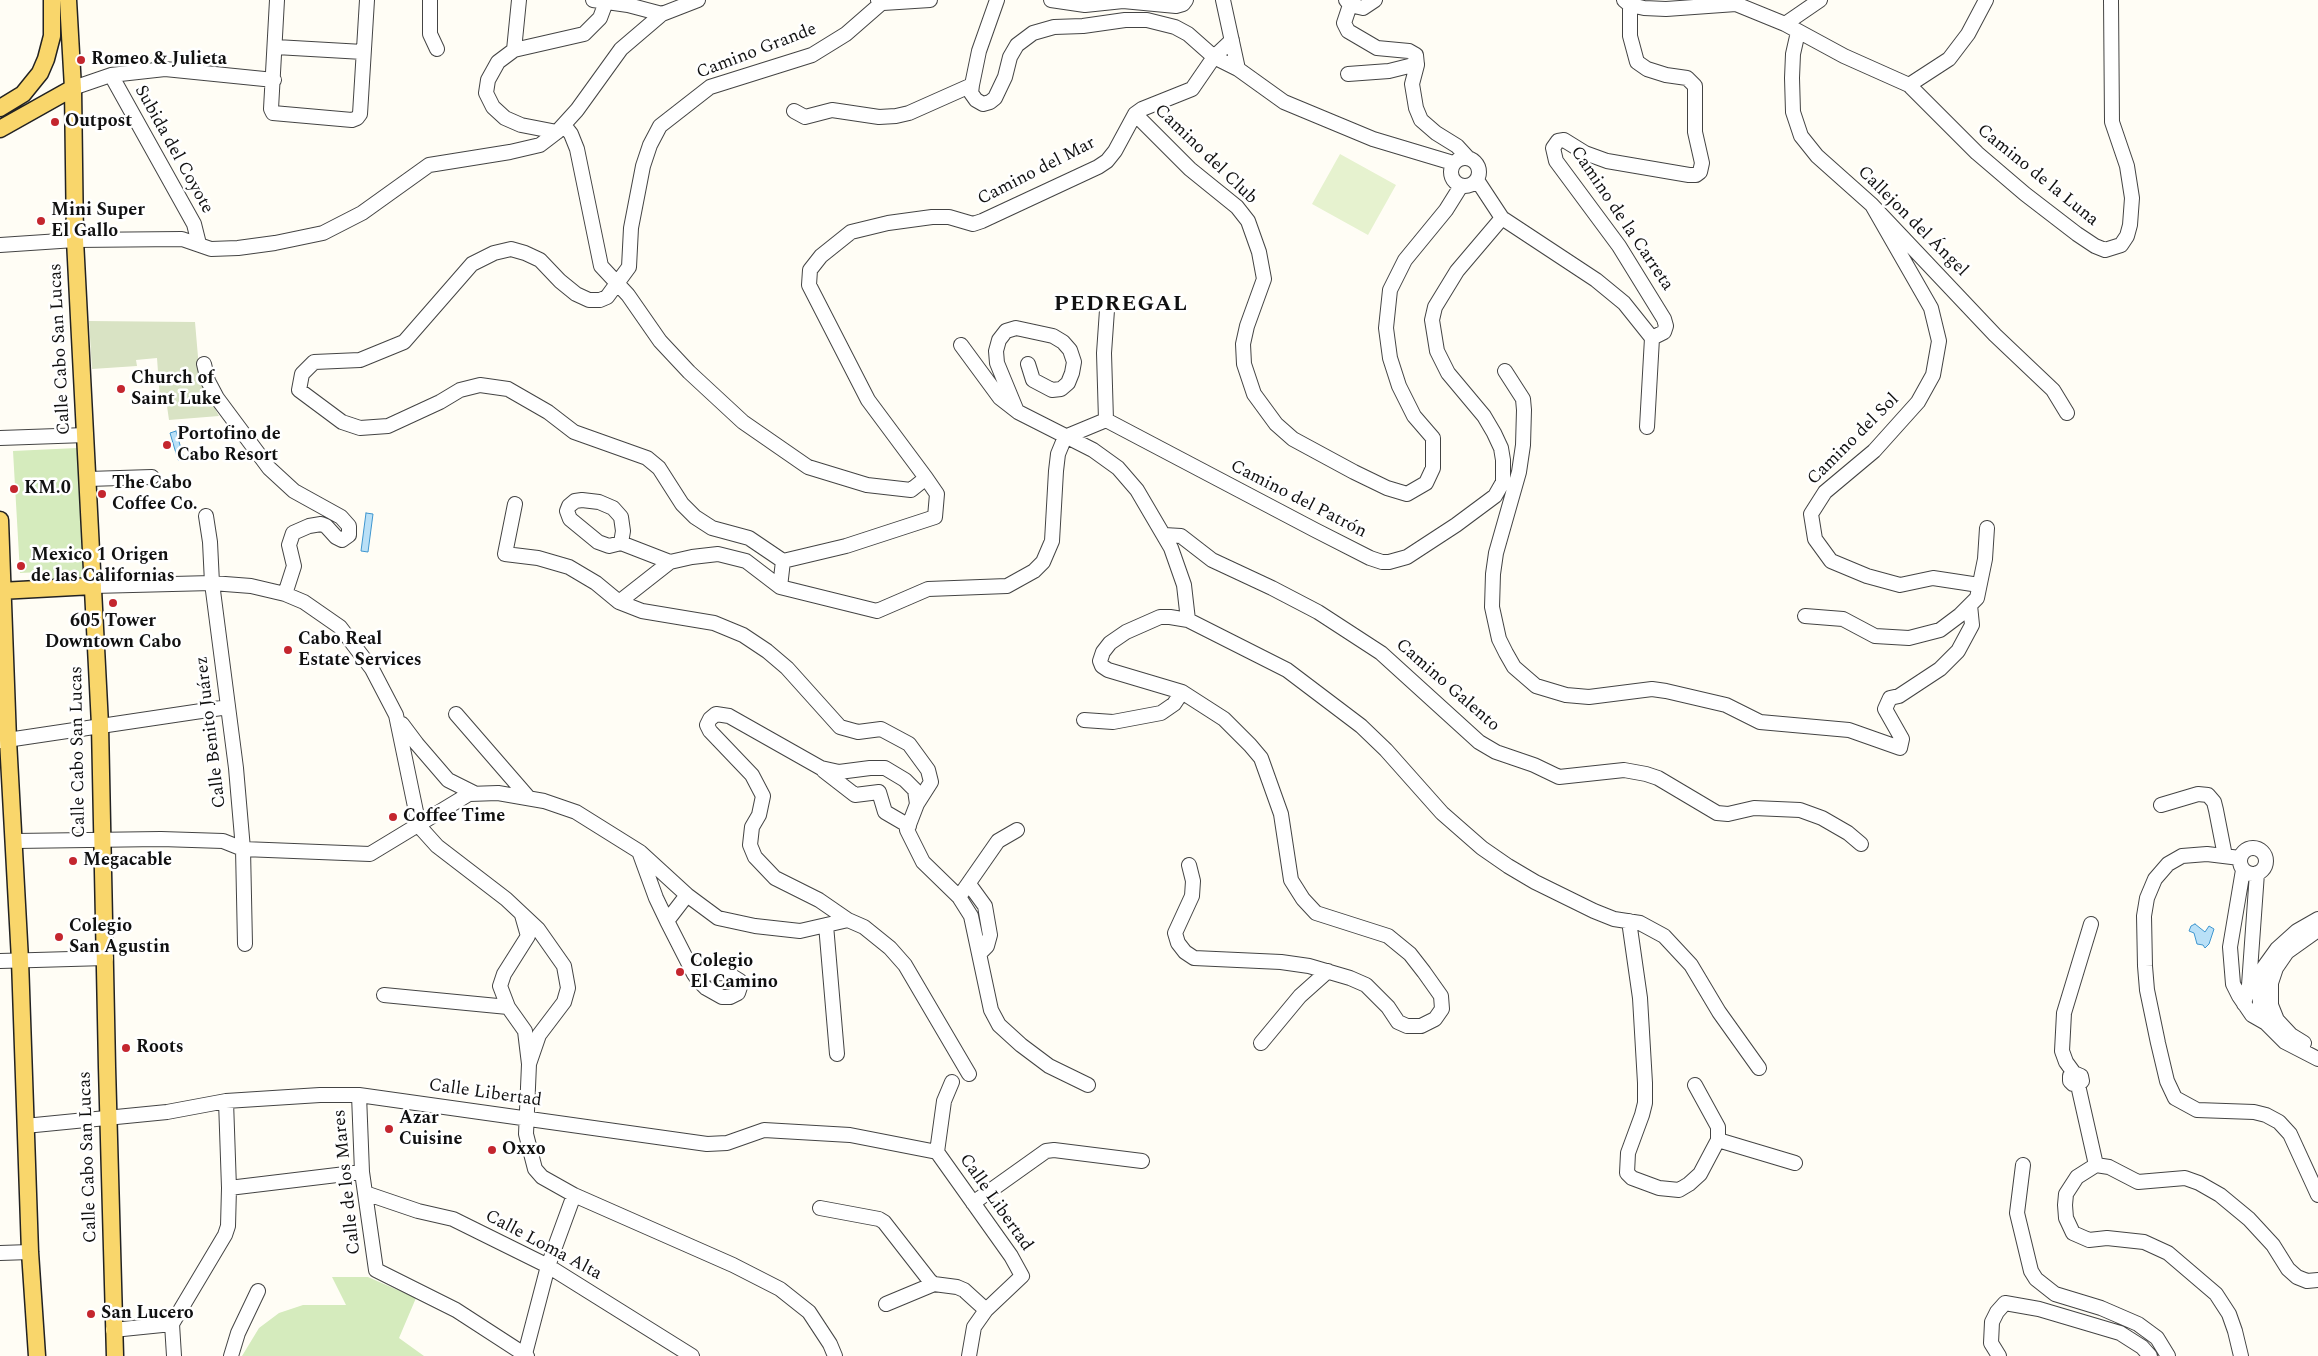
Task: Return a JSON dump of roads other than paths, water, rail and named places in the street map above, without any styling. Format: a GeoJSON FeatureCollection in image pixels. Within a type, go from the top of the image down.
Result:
{"type":"FeatureCollection","features":[{"type":"Feature","properties":{"kind":"main road"},"geometry":{"type":"LineString","coordinates":[[52,0],[52,28],[48,53],[57,76]]}},
{"type":"Feature","properties":{"kind":"main road","name":"Calle Cabo San Lucas"},"geometry":{"type":"LineString","coordinates":[[68,0],[57,76],[75,240],[94,586],[100,725],[101,840],[106,958],[115,1356]]}},
{"type":"Feature","properties":{"kind":"main road"},"geometry":{"type":"LineString","coordinates":[[0,108],[57,76]]}},
{"type":"Feature","properties":{"kind":"main road"},"geometry":{"type":"LineString","coordinates":[[0,116],[57,76]]}},
{"type":"Feature","properties":{"kind":"main road"},"geometry":{"type":"LineString","coordinates":[[0,129],[57,76]]}},
{"type":"Feature","properties":{"kind":"main road"},"geometry":{"type":"LineString","coordinates":[[0,520],[4,740],[15,841],[30,1252],[37,1356]]}},
{"type":"Feature","properties":{"kind":"main road"},"geometry":{"type":"LineString","coordinates":[[2,591],[94,586]]}},
{"type":"Feature","properties":{"kind":"street"},"geometry":{"type":"LineString","coordinates":[[277,0],[276,47],[271,109],[277,115],[357,118],[360,114],[367,0]]}},
{"type":"Feature","properties":{"kind":"street"},"geometry":{"type":"LineString","coordinates":[[430,0],[430,34],[437,49]]}},
{"type":"Feature","properties":{"kind":"street"},"geometry":{"type":"LineString","coordinates":[[514,50],[519,0]]}},
{"type":"Feature","properties":{"kind":"street"},"geometry":{"type":"LineString","coordinates":[[0,245],[75,240],[182,239],[211,249],[247,248],[323,232],[362,212],[429,165],[510,152],[540,145],[561,129],[592,92],[621,49],[662,14],[698,0]]}},
{"type":"Feature","properties":{"kind":"street"},"geometry":{"type":"LineString","coordinates":[[882,1],[930,0]]}},
{"type":"Feature","properties":{"kind":"street"},"geometry":{"type":"LineString","coordinates":[[997,0],[979,51],[972,85],[971,93],[976,100],[983,104],[995,98],[1005,77],[1010,57],[1018,45],[1033,33],[1054,27],[1147,20],[1174,27],[1188,34],[1214,57],[1238,69],[1284,102],[1373,139],[1453,163]]}},
{"type":"Feature","properties":{"kind":"street"},"geometry":{"type":"LineString","coordinates":[[1051,0],[1085,5],[1123,2],[1176,6],[1183,4],[1186,0]]}},
{"type":"Feature","properties":{"kind":"street"},"geometry":{"type":"LineString","coordinates":[[1223,0],[1238,69]]}},
{"type":"Feature","properties":{"kind":"street"},"geometry":{"type":"LineString","coordinates":[[1375,0],[1363,8],[1348,2],[1344,23],[1348,31],[1377,48],[1409,52],[1416,56],[1417,64],[1412,84],[1416,108],[1421,120],[1436,133],[1457,146],[1478,166],[1477,180],[1502,218],[1596,280],[1624,304],[1652,338],[1647,427]]}},
{"type":"Feature","properties":{"kind":"street"},"geometry":{"type":"LineString","coordinates":[[1785,24],[1820,0]]}},
{"type":"Feature","properties":{"kind":"street"},"geometry":{"type":"LineString","coordinates":[[1627,2],[1644,8],[1666,9],[1699,4],[1738,2],[1909,85],[1949,59],[1979,17],[1986,0]]}},
{"type":"Feature","properties":{"kind":"street","name":"Camino de la Luna"},"geometry":{"type":"LineString","coordinates":[[1909,85],[1977,153],[2049,212],[2095,246],[2105,250],[2117,248],[2127,236],[2130,226],[2132,198],[2126,166],[2112,122],[2111,0]]}},
{"type":"Feature","properties":{"kind":"street"},"geometry":{"type":"LineString","coordinates":[[662,14],[599,1],[600,18],[584,34],[514,50],[498,62],[488,80],[486,93],[493,107],[505,118],[521,125],[561,129],[571,134],[577,149],[601,266],[617,282],[660,341],[689,372],[743,422],[808,467],[867,485],[911,490],[926,478]]}},
{"type":"Feature","properties":{"kind":"street","name":"Camino Grande"},"geometry":{"type":"LineString","coordinates":[[783,561],[749,538],[712,528],[695,518],[682,504],[659,468],[647,458],[574,432],[548,412],[508,389],[480,386],[460,390],[440,402],[388,426],[360,428],[342,422],[299,390],[302,374],[314,362],[360,360],[404,342],[472,264],[494,253],[511,249],[540,260],[560,282],[576,294],[590,300],[600,300],[607,297],[629,267],[632,228],[643,166],[650,145],[660,126],[710,87],[812,55],[846,34],[882,1]]}},
{"type":"Feature","properties":{"kind":"street","name":"Camino de la Carreta"},"geometry":{"type":"LineString","coordinates":[[1627,2],[1630,36],[1637,62],[1648,69],[1666,75],[1687,78],[1695,86],[1695,132],[1702,163],[1700,172],[1696,175],[1689,175],[1607,161],[1585,153],[1564,140],[1558,141],[1553,148],[1556,161],[1619,246],[1664,319],[1666,326],[1664,332],[1652,338]]}},
{"type":"Feature","properties":{"kind":"street","name":"Callejon del Ángel"},"geometry":{"type":"LineString","coordinates":[[1798,32],[1793,54],[1792,78],[1795,124],[1801,136],[1817,156],[1872,205],[1995,335],[2053,390],[2068,413]]}},
{"type":"Feature","properties":{"kind":"street"},"geometry":{"type":"LineString","coordinates":[[1135,114],[1142,109],[1192,89],[1214,57],[1232,40]]}},
{"type":"Feature","properties":{"kind":"street"},"geometry":{"type":"LineString","coordinates":[[276,47],[363,52]]}},
{"type":"Feature","properties":{"kind":"street"},"geometry":{"type":"LineString","coordinates":[[1348,74],[1389,71],[1417,64]]}},
{"type":"Feature","properties":{"kind":"street"},"geometry":{"type":"LineString","coordinates":[[57,76],[111,75],[165,69],[274,80]]}},
{"type":"Feature","properties":{"kind":"street","name":"Subida del Coyote"},"geometry":{"type":"LineString","coordinates":[[111,75],[194,224],[199,244]]}},
{"type":"Feature","properties":{"kind":"street"},"geometry":{"type":"LineString","coordinates":[[794,111],[805,117],[832,110],[879,116],[896,116],[909,113],[972,85]]}},
{"type":"Feature","properties":{"kind":"street","name":"Camino del Club"},"geometry":{"type":"LineString","coordinates":[[1135,114],[1190,169],[1237,207],[1248,221],[1259,252],[1264,279],[1247,326],[1243,344],[1244,364],[1254,394],[1276,424],[1293,439],[1387,488],[1407,494],[1426,483],[1433,468],[1433,438],[1414,416],[1399,386],[1390,358],[1386,328],[1390,290],[1405,260],[1446,210],[1461,186]]}},
{"type":"Feature","properties":{"kind":"street","name":"Camino del Mar"},"geometry":{"type":"LineString","coordinates":[[783,561],[846,546],[936,517],[937,494],[868,400],[809,285],[810,270],[821,256],[851,232],[888,222],[932,217],[949,217],[973,224],[982,221],[1098,167],[1107,161],[1115,151],[1135,114]]}},
{"type":"Feature","properties":{"kind":"street"},"geometry":{"type":"LineString","coordinates":[[1468,158],[1457,160],[1453,163],[1450,170],[1451,177],[1461,186],[1473,184],[1477,180]]}},
{"type":"Feature","properties":{"kind":"street","name":"Camino del Sol"},"geometry":{"type":"LineString","coordinates":[[1872,205],[1908,264],[1931,308],[1939,341],[1933,375],[1918,402],[1874,451],[1825,492],[1811,514],[1815,539],[1831,561],[1867,576],[1900,585],[1933,578],[1979,584]]}},
{"type":"Feature","properties":{"kind":"street"},"geometry":{"type":"LineString","coordinates":[[1502,218],[1457,271],[1435,308],[1432,320],[1437,351],[1448,373],[1484,416],[1501,448],[1503,482],[1511,498]]}},
{"type":"Feature","properties":{"kind":"street"},"geometry":{"type":"LineString","coordinates":[[619,602],[670,562],[718,554],[746,561],[780,587],[877,611],[928,589],[1007,586],[1034,571],[1044,562],[1052,541],[1058,454],[1065,437],[1106,420],[1104,353],[1107,310]]}},
{"type":"Feature","properties":{"kind":"street"},"geometry":{"type":"LineString","coordinates":[[1018,412],[997,363],[996,351],[999,340],[1006,331],[1016,328],[1053,336],[1063,342],[1070,350],[1074,362],[1068,383],[1061,389],[1052,390],[1033,380],[1028,364]]}},
{"type":"Feature","properties":{"kind":"street"},"geometry":{"type":"LineString","coordinates":[[961,345],[1000,398],[1018,412],[1093,450],[1118,468],[1137,490],[1164,535],[1178,564],[1184,585],[1188,620]]}},
{"type":"Feature","properties":{"kind":"street"},"geometry":{"type":"LineString","coordinates":[[204,364],[208,381],[217,398],[275,475],[294,491],[340,517],[349,526],[349,535],[342,540],[336,537],[323,524],[309,526],[293,533],[290,545],[294,566],[285,594]]}},
{"type":"Feature","properties":{"kind":"street"},"geometry":{"type":"LineString","coordinates":[[1505,371],[1520,394],[1524,410],[1519,472],[1502,527],[1494,567],[1492,607],[1499,639],[1506,653],[1514,667],[1536,686],[1566,695],[1589,697],[1633,691],[1666,690],[1726,705],[1760,722],[1849,730],[1900,748],[1902,738],[1885,709],[1890,698],[1899,696],[1940,669],[1958,652],[1972,625],[1970,605]]}},
{"type":"Feature","properties":{"kind":"street","name":"Camino del Patrón"},"geometry":{"type":"LineString","coordinates":[[1106,420],[1315,530],[1382,562],[1407,557],[1456,525],[1495,496],[1503,482]]}},
{"type":"Feature","properties":{"kind":"street"},"geometry":{"type":"LineString","coordinates":[[0,438],[86,435]]}},
{"type":"Feature","properties":{"kind":"street"},"geometry":{"type":"LineString","coordinates":[[88,480],[152,477]]}},
{"type":"Feature","properties":{"kind":"street"},"geometry":{"type":"LineString","coordinates":[[515,504],[505,554],[538,558],[569,567],[596,583],[619,602],[642,611],[714,624],[743,635],[767,651],[787,668],[840,727],[858,732],[881,729],[910,744],[928,770],[931,782],[916,804],[907,830],[923,862],[959,897],[974,924],[991,1010],[999,1025],[1008,1035],[1049,1066],[1088,1085]]}},
{"type":"Feature","properties":{"kind":"street","name":"Calle Benito Juárez"},"geometry":{"type":"LineString","coordinates":[[206,516],[210,542],[212,583],[236,768],[244,849],[245,944]]}},
{"type":"Feature","properties":{"kind":"street"},"geometry":{"type":"LineString","coordinates":[[1805,616],[1843,619],[1875,636],[1909,638],[1940,630],[1976,598],[1985,559],[1987,528]]}},
{"type":"Feature","properties":{"kind":"street","name":"Camino Galento"},"geometry":{"type":"LineString","coordinates":[[1164,535],[1181,536],[1212,560],[1318,612],[1381,653],[1479,742],[1496,752],[1534,765],[1559,777],[1624,770],[1646,774],[1658,778],[1717,813],[1728,814],[1754,808],[1800,810],[1822,818],[1848,833],[1861,844]]}},
{"type":"Feature","properties":{"kind":"street"},"geometry":{"type":"LineString","coordinates":[[621,543],[670,562]]}},
{"type":"Feature","properties":{"kind":"street"},"geometry":{"type":"LineString","coordinates":[[780,587],[783,561]]}},
{"type":"Feature","properties":{"kind":"street"},"geometry":{"type":"LineString","coordinates":[[94,586],[212,583],[251,586],[285,594],[317,609],[340,627],[372,669],[396,715],[445,777],[458,786],[474,793]]}},
{"type":"Feature","properties":{"kind":"street"},"geometry":{"type":"LineString","coordinates":[[1189,865],[1193,881],[1192,896],[1175,933],[1178,943],[1185,952],[1194,958],[1281,962],[1328,971],[1366,985],[1388,1007],[1398,1022],[1407,1026],[1421,1026],[1435,1019],[1442,1009],[1441,996],[1410,954],[1388,936],[1316,912],[1303,899],[1291,880],[1281,814],[1261,758],[1224,719],[1182,692],[1108,670],[1102,666],[1100,661],[1103,652],[1110,644],[1126,632],[1160,617],[1188,620],[1287,670],[1361,726],[1386,750],[1442,813],[1482,848],[1508,866],[1535,882],[1594,911],[1614,919],[1649,926],[1664,936],[1691,965],[1719,1012],[1759,1068]]}},
{"type":"Feature","properties":{"kind":"street"},"geometry":{"type":"LineString","coordinates":[[1084,720],[1113,722],[1161,713],[1174,704],[1182,692]]}},
{"type":"Feature","properties":{"kind":"street"},"geometry":{"type":"LineString","coordinates":[[4,740],[228,707]]}},
{"type":"Feature","properties":{"kind":"street"},"geometry":{"type":"LineString","coordinates":[[456,714],[528,797]]}},
{"type":"Feature","properties":{"kind":"street"},"geometry":{"type":"LineString","coordinates":[[909,826],[885,812],[878,792],[855,795],[822,768],[729,716],[716,714],[710,719],[707,725],[710,731],[752,775],[763,796],[759,815],[752,827],[750,845],[754,858],[775,878],[819,900],[848,920],[874,934],[905,965],[969,1074]]}},
{"type":"Feature","properties":{"kind":"street"},"geometry":{"type":"LineString","coordinates":[[396,715],[419,826],[437,846],[506,899],[538,929],[555,950],[566,973],[568,988],[561,1007],[538,1035],[529,1064]]}},
{"type":"Feature","properties":{"kind":"street"},"geometry":{"type":"LineString","coordinates":[[822,768],[839,772],[886,768],[905,780],[915,790],[916,804]]}},
{"type":"Feature","properties":{"kind":"street"},"geometry":{"type":"LineString","coordinates":[[15,841],[223,841],[244,849],[370,854],[419,826],[465,796],[474,793],[498,792],[556,804],[576,812],[640,852],[687,895],[718,918],[755,926],[800,931],[848,920]]}},
{"type":"Feature","properties":{"kind":"street"},"geometry":{"type":"LineString","coordinates":[[2161,806],[2198,794],[2208,796],[2214,802],[2225,856]]}},
{"type":"Feature","properties":{"kind":"street"},"geometry":{"type":"LineString","coordinates":[[959,897],[970,884],[998,841],[1017,830]]}},
{"type":"Feature","properties":{"kind":"street"},"geometry":{"type":"LineString","coordinates":[[640,852],[656,898],[694,974]]}},
{"type":"Feature","properties":{"kind":"street"},"geometry":{"type":"LineString","coordinates":[[2246,867],[2225,856],[2194,854],[2175,859],[2155,879],[2147,898],[2144,934],[2147,990],[2167,1081],[2176,1098],[2190,1108],[2217,1112],[2254,1112],[2266,1115],[2279,1122],[2294,1141],[2318,1195]]}},
{"type":"Feature","properties":{"kind":"street"},"geometry":{"type":"LineString","coordinates":[[2244,1004],[2249,984],[2246,867]]}},
{"type":"Feature","properties":{"kind":"street"},"geometry":{"type":"LineString","coordinates":[[2246,867],[2230,947],[2233,984],[2252,1015],[2272,1021],[2291,1035],[2318,1049]]}},
{"type":"Feature","properties":{"kind":"street"},"geometry":{"type":"LineString","coordinates":[[970,884],[985,906],[990,935],[987,946],[980,953]]}},
{"type":"Feature","properties":{"kind":"street"},"geometry":{"type":"LineString","coordinates":[[667,921],[687,895]]}},
{"type":"Feature","properties":{"kind":"street"},"geometry":{"type":"LineString","coordinates":[[522,915],[528,936],[504,974],[500,986],[502,997],[525,1031],[529,1064],[525,1118],[526,1134],[535,1169],[542,1177],[574,1195],[732,1265],[780,1289],[809,1312],[825,1335],[835,1356]]}},
{"type":"Feature","properties":{"kind":"street"},"geometry":{"type":"LineString","coordinates":[[2318,920],[2291,936],[2264,967],[2260,981],[2259,998],[2285,1042],[2318,1060]]}},
{"type":"Feature","properties":{"kind":"street"},"geometry":{"type":"LineString","coordinates":[[1629,921],[1640,998],[1645,1103],[1628,1153],[1627,1173],[1632,1178],[1658,1188],[1679,1190],[1690,1184],[1700,1174],[1718,1140],[1716,1120],[1695,1085]]}},
{"type":"Feature","properties":{"kind":"street"},"geometry":{"type":"LineString","coordinates":[[2091,924],[2064,1013],[2062,1052],[2076,1079],[2096,1165]]}},
{"type":"Feature","properties":{"kind":"street"},"geometry":{"type":"LineString","coordinates":[[826,925],[837,1054]]}},
{"type":"Feature","properties":{"kind":"street"},"geometry":{"type":"LineString","coordinates":[[2272,1021],[2270,995],[2276,968],[2287,952],[2318,930]]}},
{"type":"Feature","properties":{"kind":"street"},"geometry":{"type":"LineString","coordinates":[[0,961],[106,958]]}},
{"type":"Feature","properties":{"kind":"street"},"geometry":{"type":"LineString","coordinates":[[1260,1043],[1300,996],[1328,971]]}},
{"type":"Feature","properties":{"kind":"street"},"geometry":{"type":"LineString","coordinates":[[384,995],[508,1006]]}},
{"type":"Feature","properties":{"kind":"street","name":"Calle Libertad"},"geometry":{"type":"LineString","coordinates":[[952,1082],[944,1101],[937,1152],[1022,1276],[986,1310]]}},
{"type":"Feature","properties":{"kind":"street","name":"Calle Libertad"},"geometry":{"type":"LineString","coordinates":[[26,1126],[167,1112],[226,1101],[320,1095],[359,1095],[707,1144],[727,1143],[764,1130],[850,1135],[937,1152]]}},
{"type":"Feature","properties":{"kind":"street","name":"Calle de los Mares"},"geometry":{"type":"LineString","coordinates":[[359,1095],[362,1172],[376,1270],[456,1310],[526,1355]]}},
{"type":"Feature","properties":{"kind":"street"},"geometry":{"type":"LineString","coordinates":[[174,1356],[172,1324],[225,1235],[228,1226],[229,1188],[226,1101]]}},
{"type":"Feature","properties":{"kind":"street"},"geometry":{"type":"LineString","coordinates":[[1718,1140],[1795,1163]]}},
{"type":"Feature","properties":{"kind":"street"},"geometry":{"type":"LineString","coordinates":[[973,1203],[1046,1151],[1054,1150],[1142,1162]]}},
{"type":"Feature","properties":{"kind":"street"},"geometry":{"type":"LineString","coordinates":[[2023,1165],[2017,1213],[2018,1222],[2031,1271],[2036,1279],[2054,1294],[2101,1308],[2138,1324],[2157,1338],[2168,1356]]}},
{"type":"Feature","properties":{"kind":"street"},"geometry":{"type":"LineString","coordinates":[[2240,1356],[2229,1314],[2216,1294],[2168,1253],[2144,1242],[2107,1238],[2089,1240],[2074,1233],[2066,1218],[2066,1194],[2077,1177],[2096,1165],[2109,1167],[2138,1182],[2185,1178],[2198,1183],[2220,1195],[2249,1219],[2273,1245],[2288,1269],[2296,1277],[2307,1281],[2318,1280]]}},
{"type":"Feature","properties":{"kind":"street"},"geometry":{"type":"LineString","coordinates":[[229,1188],[362,1172]]}},
{"type":"Feature","properties":{"kind":"street","name":"Calle Loma Alta"},"geometry":{"type":"LineString","coordinates":[[365,1193],[418,1211],[453,1219],[548,1266],[692,1356]]}},
{"type":"Feature","properties":{"kind":"street"},"geometry":{"type":"LineString","coordinates":[[526,1355],[548,1266],[574,1195]]}},
{"type":"Feature","properties":{"kind":"street"},"geometry":{"type":"LineString","coordinates":[[820,1208],[879,1219],[884,1222],[923,1274],[934,1284]]}},
{"type":"Feature","properties":{"kind":"street"},"geometry":{"type":"LineString","coordinates":[[0,1253],[30,1252]]}},
{"type":"Feature","properties":{"kind":"street"},"geometry":{"type":"LineString","coordinates":[[886,1304],[934,1284],[950,1285],[964,1290],[986,1310],[974,1327],[969,1356]]}},
{"type":"Feature","properties":{"kind":"street"},"geometry":{"type":"LineString","coordinates":[[231,1356],[238,1333],[258,1291]]}},
{"type":"Feature","properties":{"kind":"street"},"geometry":{"type":"LineString","coordinates":[[1999,1356],[1991,1343],[1992,1322],[2003,1300],[2120,1333],[2142,1347],[2150,1356]]}},
{"type":"Feature","properties":{"kind":"street"},"geometry":{"type":"LineString","coordinates":[[113,1330],[172,1324]]}},
{"type":"Feature","properties":{"kind":"water"},"geometry":{"type":"Polygon","coordinates":[[[176,431],[184,459],[178,460],[170,433],[176,431]]]}},
{"type":"Feature","properties":{"kind":"water"},"geometry":{"type":"Polygon","coordinates":[[[366,513],[373,514],[368,552],[361,551],[366,513]]]}},
{"type":"Feature","properties":{"kind":"water"},"geometry":{"type":"Polygon","coordinates":[[[2195,924],[2205,932],[2209,926],[2214,929],[2209,944],[2205,948],[2203,945],[2197,944],[2194,933],[2189,931],[2191,926],[2195,924]]]}},
{"type":"Feature","properties":{"kind":"place","name":"Romeo & Julieta"},"geometry":{"type":"Point","coordinates":[81,60]}},
{"type":"Feature","properties":{"kind":"place","name":"Outpost"},"geometry":{"type":"Point","coordinates":[55,122]}},
{"type":"Feature","properties":{"kind":"place","name":"Mini Super El Gallo"},"geometry":{"type":"Point","coordinates":[41,221]}},
{"type":"Feature","properties":{"kind":"place","name":"Church of Saint Luke"},"geometry":{"type":"Point","coordinates":[121,389]}},
{"type":"Feature","properties":{"kind":"place","name":"Portofino de Cabo Resort"},"geometry":{"type":"Point","coordinates":[167,445]}},
{"type":"Feature","properties":{"kind":"place","name":"KM.0"},"geometry":{"type":"Point","coordinates":[14,489]}},
{"type":"Feature","properties":{"kind":"place","name":"The Cabo Coffee Co."},"geometry":{"type":"Point","coordinates":[102,494]}},
{"type":"Feature","properties":{"kind":"place","name":"Mexico 1 Origen de las Californias"},"geometry":{"type":"Point","coordinates":[21,566]}},
{"type":"Feature","properties":{"kind":"place","name":"605 Tower Downtown Cabo"},"geometry":{"type":"Point","coordinates":[113,603]}},
{"type":"Feature","properties":{"kind":"place","name":"Cabo Real Estate Services"},"geometry":{"type":"Point","coordinates":[288,650]}},
{"type":"Feature","properties":{"kind":"place","name":"Coffee Time"},"geometry":{"type":"Point","coordinates":[393,817]}},
{"type":"Feature","properties":{"kind":"place","name":"Megacable"},"geometry":{"type":"Point","coordinates":[73,861]}},
{"type":"Feature","properties":{"kind":"place","name":"Colegio San Agustin"},"geometry":{"type":"Point","coordinates":[59,937]}},
{"type":"Feature","properties":{"kind":"place","name":"Colegio El Camino"},"geometry":{"type":"Point","coordinates":[680,972]}},
{"type":"Feature","properties":{"kind":"place","name":"Roots"},"geometry":{"type":"Point","coordinates":[126,1048]}},
{"type":"Feature","properties":{"kind":"place","name":"Azar Cuisine"},"geometry":{"type":"Point","coordinates":[389,1129]}},
{"type":"Feature","properties":{"kind":"place","name":"Oxxo"},"geometry":{"type":"Point","coordinates":[492,1150]}},
{"type":"Feature","properties":{"kind":"place","name":"San Lucero"},"geometry":{"type":"Point","coordinates":[91,1314]}},
{"type":"Feature","properties":{"kind":"district","name":"PEDREGAL"},"geometry":{"type":"Point","coordinates":[1121,306]}}]}
